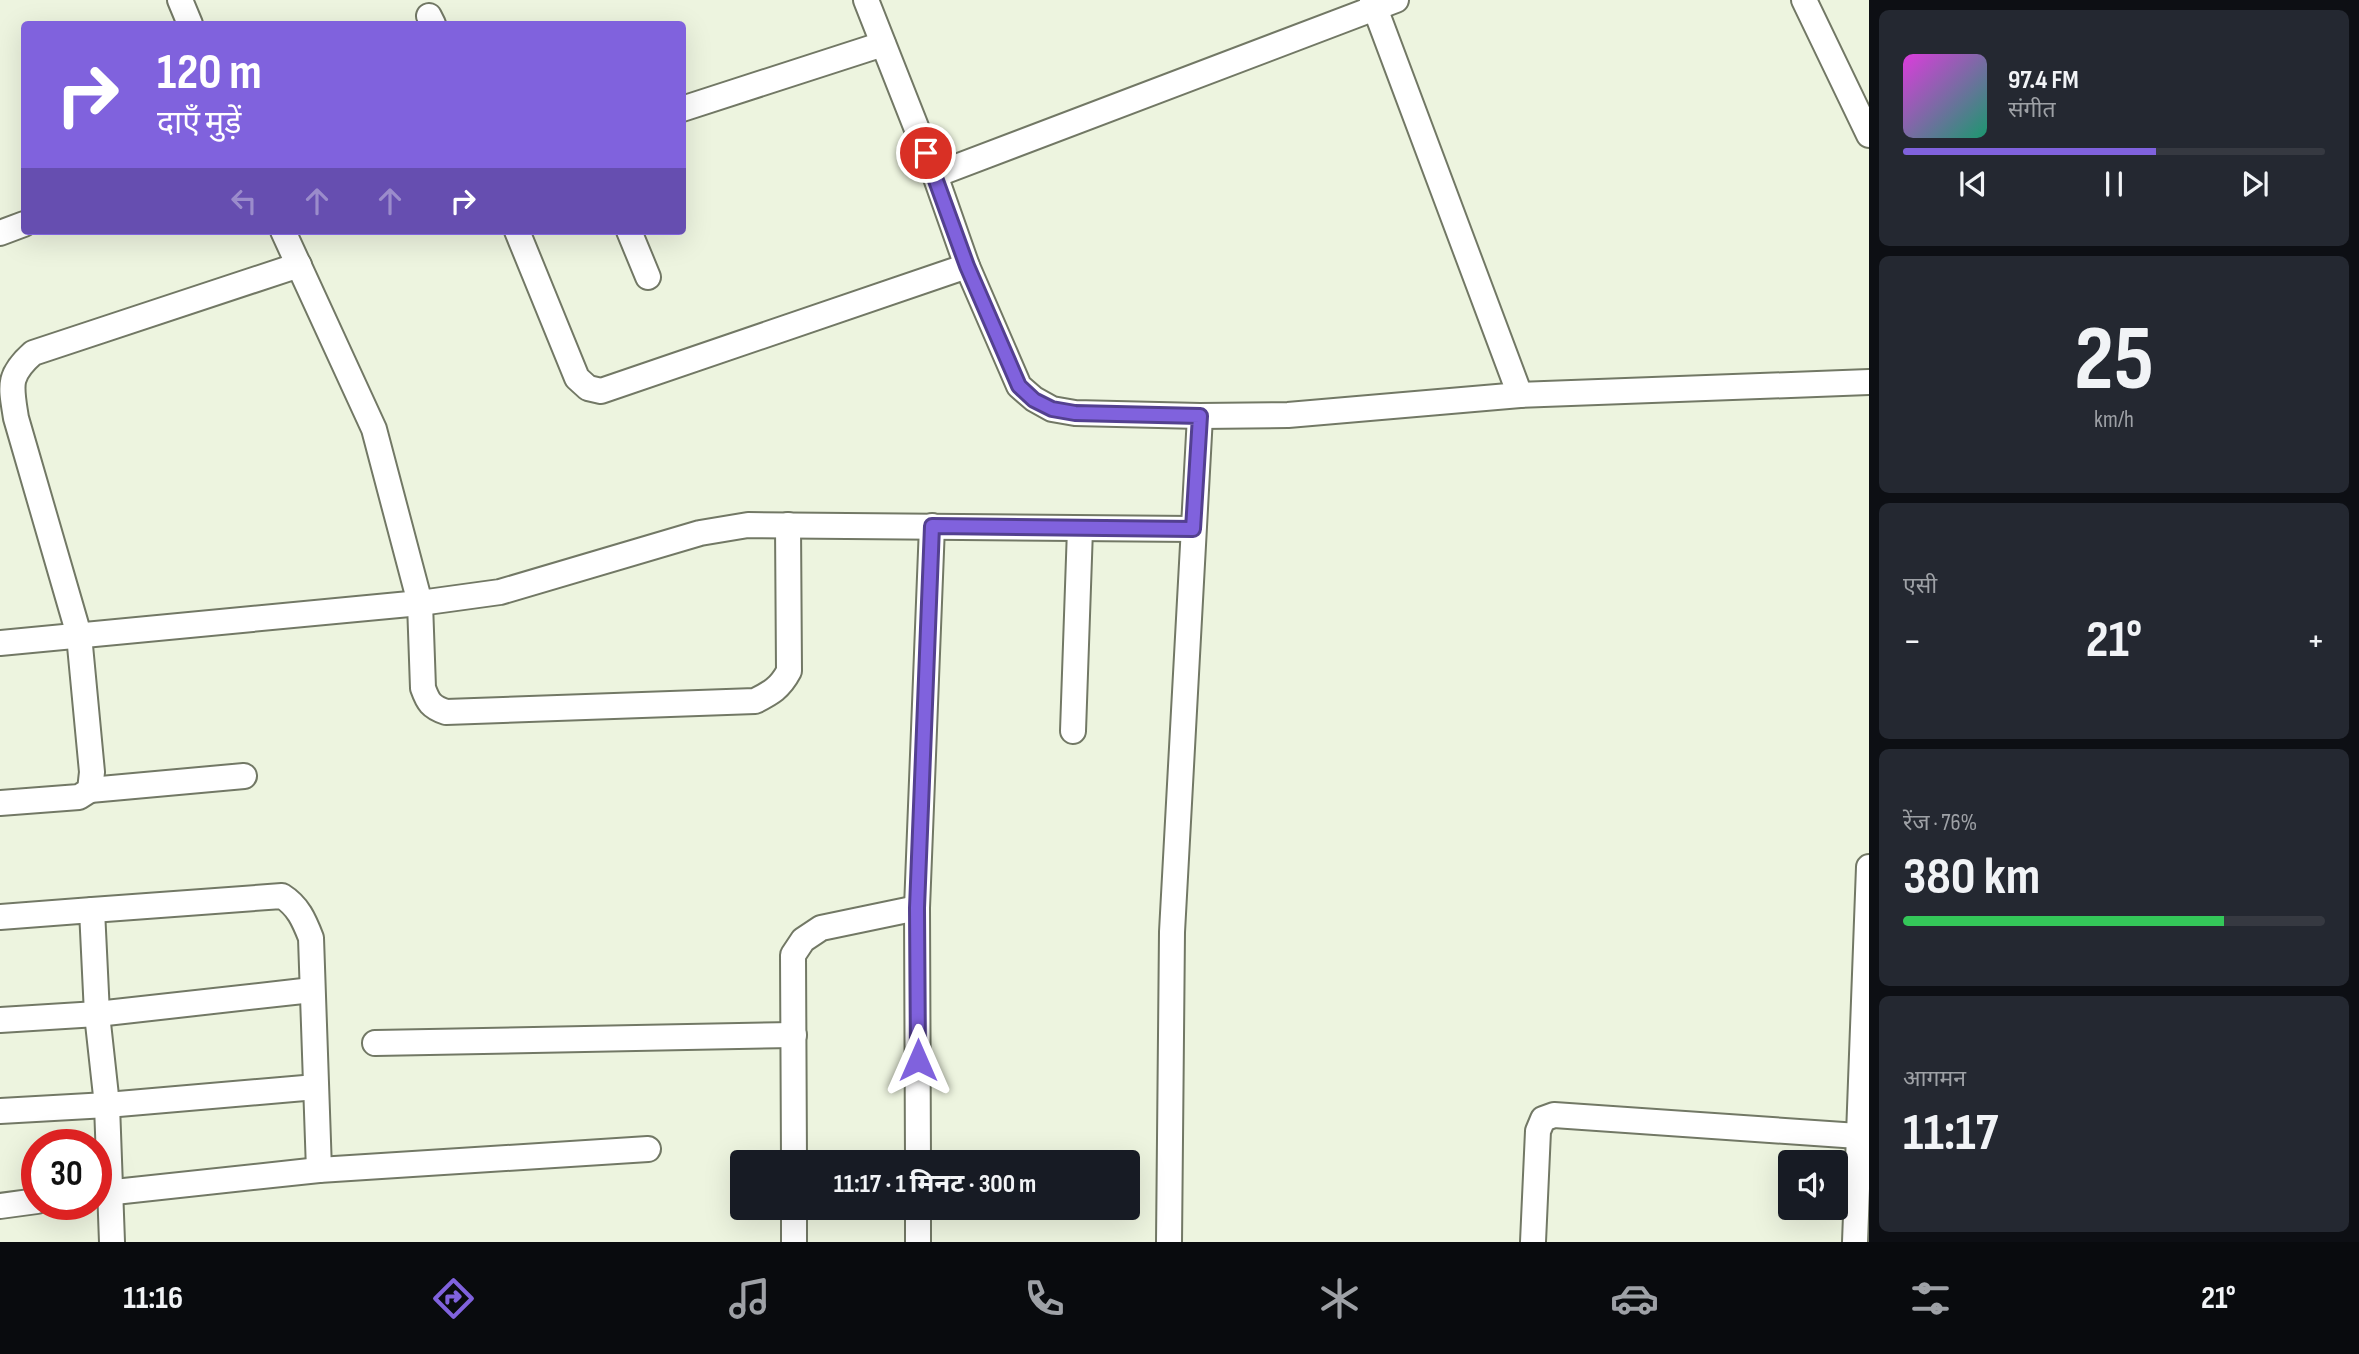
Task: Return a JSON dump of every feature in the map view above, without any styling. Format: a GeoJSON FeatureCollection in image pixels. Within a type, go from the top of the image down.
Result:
{"type":"FeatureCollection","features":[{"type":"Feature","properties":{"kind":"street"},"geometry":{"type":"LineString","coordinates":[[180,0],[189,21]]}},
{"type":"Feature","properties":{"kind":"street"},"geometry":{"type":"LineString","coordinates":[[866,0],[935,175],[967,266],[1019,386],[1034,400],[1052,409],[1075,413],[1289,415],[1520,394],[1869,382]]}},
{"type":"Feature","properties":{"kind":"street"},"geometry":{"type":"LineString","coordinates":[[1804,0],[1869,135]]}},
{"type":"Feature","properties":{"kind":"street"},"geometry":{"type":"LineString","coordinates":[[935,175],[1381,2],[1520,394]]}},
{"type":"Feature","properties":{"kind":"street"},"geometry":{"type":"LineString","coordinates":[[686,108],[883,44]]}},
{"type":"Feature","properties":{"kind":"street"},"geometry":{"type":"LineString","coordinates":[[0,233],[21,225]]}},
{"type":"Feature","properties":{"kind":"street"},"geometry":{"type":"LineString","coordinates":[[285,235],[374,429],[420,603],[423,688],[427,701],[434,708],[446,712],[755,701],[781,686],[789,671],[788,525]]}},
{"type":"Feature","properties":{"kind":"street"},"geometry":{"type":"LineString","coordinates":[[519,235],[577,378],[588,388],[601,391],[967,266]]}},
{"type":"Feature","properties":{"kind":"street"},"geometry":{"type":"LineString","coordinates":[[631,235],[648,277]]}},
{"type":"Feature","properties":{"kind":"street"},"geometry":{"type":"LineString","coordinates":[[90,790],[92,772],[79,635],[16,418],[11,382],[18,366],[33,353],[299,265]]}},
{"type":"Feature","properties":{"kind":"street"},"geometry":{"type":"LineString","coordinates":[[1169,1242],[1172,932],[1200,416]]}},
{"type":"Feature","properties":{"kind":"street"},"geometry":{"type":"LineString","coordinates":[[0,643],[420,603],[500,592],[700,533],[748,525],[1193,529]]}},
{"type":"Feature","properties":{"kind":"street"},"geometry":{"type":"LineString","coordinates":[[918,1150],[917,908],[932,526]]}},
{"type":"Feature","properties":{"kind":"street"},"geometry":{"type":"LineString","coordinates":[[1073,731],[1080,529]]}},
{"type":"Feature","properties":{"kind":"street"},"geometry":{"type":"LineString","coordinates":[[0,803],[68,800],[90,790],[244,776]]}},
{"type":"Feature","properties":{"kind":"street"},"geometry":{"type":"LineString","coordinates":[[1855,1242],[1869,870]]}},
{"type":"Feature","properties":{"kind":"street"},"geometry":{"type":"LineString","coordinates":[[0,917],[282,896],[293,902],[304,918],[312,938],[319,1170]]}},
{"type":"Feature","properties":{"kind":"street"},"geometry":{"type":"LineString","coordinates":[[794,1150],[793,954],[803,940],[821,928],[917,908]]}},
{"type":"Feature","properties":{"kind":"street"},"geometry":{"type":"LineString","coordinates":[[92,910],[97,1014],[107,1105],[106,1129]]}},
{"type":"Feature","properties":{"kind":"street"},"geometry":{"type":"LineString","coordinates":[[0,1020],[97,1014],[312,990]]}},
{"type":"Feature","properties":{"kind":"street"},"geometry":{"type":"LineString","coordinates":[[375,1043],[794,1035]]}},
{"type":"Feature","properties":{"kind":"street"},"geometry":{"type":"LineString","coordinates":[[0,1111],[107,1105],[316,1087]]}},
{"type":"Feature","properties":{"kind":"street"},"geometry":{"type":"LineString","coordinates":[[1533,1242],[1538,1131],[1543,1119],[1553,1115],[1858,1136]]}},
{"type":"Feature","properties":{"kind":"street"},"geometry":{"type":"LineString","coordinates":[[112,1192],[319,1170],[648,1149]]}},
{"type":"Feature","properties":{"kind":"street"},"geometry":{"type":"LineString","coordinates":[[0,1206],[21,1203]]}},
{"type":"Feature","properties":{"kind":"street"},"geometry":{"type":"LineString","coordinates":[[108,1220],[112,1242]]}},
{"type":"Feature","properties":{"kind":"street"},"geometry":{"type":"LineString","coordinates":[[794,1220],[794,1242]]}},
{"type":"Feature","properties":{"kind":"street"},"geometry":{"type":"LineString","coordinates":[[918,1220],[918,1242]]}},
{"type":"Feature","properties":{"kind":"route"},"geometry":{"type":"LineString","coordinates":[[918,1060],[917,908],[932,526],[1193,529],[1200,416],[1075,413],[1052,409],[1034,400],[1019,386],[967,266],[926,153]]}}]}
